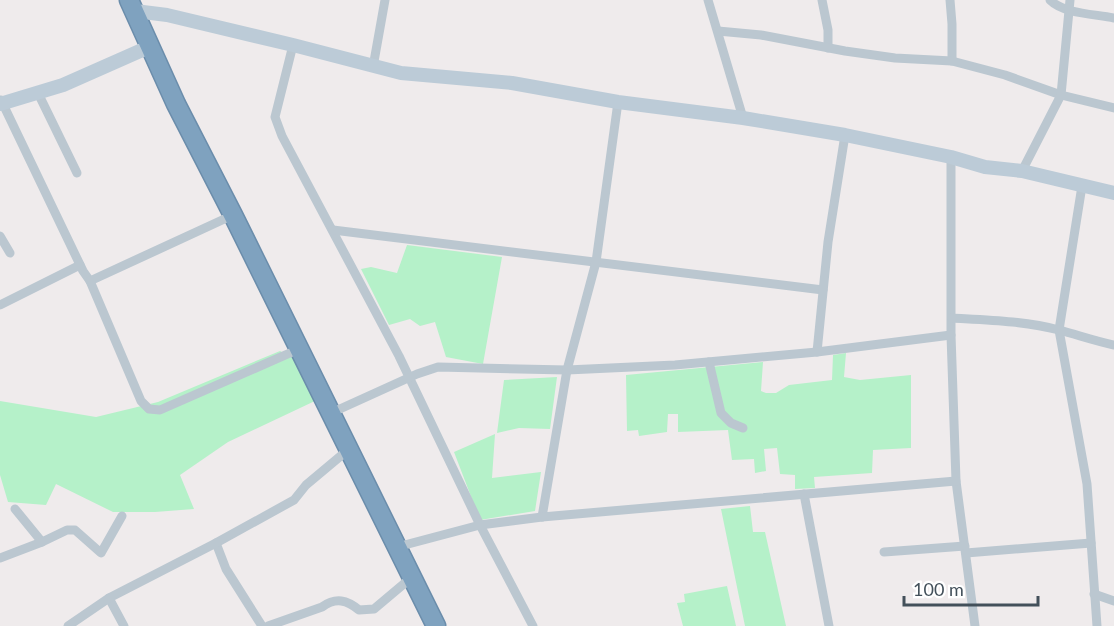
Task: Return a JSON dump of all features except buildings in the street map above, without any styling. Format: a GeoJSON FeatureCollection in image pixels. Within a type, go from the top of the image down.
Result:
{"type":"FeatureCollection","features":[{"type":"Feature","properties":{"kind":"highway"},"geometry":{"type":"LineString","coordinates":[[132,6],[176,104],[436,626]]}},
{"type":"Feature","properties":{"kind":"street"},"geometry":{"type":"LineString","coordinates":[[373,67],[386,0]]}},
{"type":"Feature","properties":{"kind":"street"},"geometry":{"type":"LineString","coordinates":[[708,0],[742,118]]}},
{"type":"Feature","properties":{"kind":"street"},"geometry":{"type":"LineString","coordinates":[[822,0],[828,30],[828,48]]}},
{"type":"Feature","properties":{"kind":"street"},"geometry":{"type":"LineString","coordinates":[[950,0],[952,61]]}},
{"type":"Feature","properties":{"kind":"street"},"geometry":{"type":"LineString","coordinates":[[1050,0],[1056,5],[1069,4],[1114,18]]}},
{"type":"Feature","properties":{"kind":"street"},"geometry":{"type":"LineString","coordinates":[[1022,171],[1060,95],[1069,4]]}},
{"type":"Feature","properties":{"kind":"street"},"geometry":{"type":"LineString","coordinates":[[132,6],[373,67],[420,76],[512,83],[618,102],[742,118],[845,135],[951,157],[985,167],[1022,171],[1114,193]]}},
{"type":"Feature","properties":{"kind":"street"},"geometry":{"type":"LineString","coordinates":[[718,31],[761,35],[895,58],[952,61],[1005,75],[1060,95],[1114,108]]}},
{"type":"Feature","properties":{"kind":"street"},"geometry":{"type":"LineString","coordinates":[[293,45],[275,117],[282,136],[410,378],[480,525],[520,597],[533,626]]}},
{"type":"Feature","properties":{"kind":"street"},"geometry":{"type":"LineString","coordinates":[[149,47],[63,85],[1,102],[80,265],[90,281],[141,401],[149,409],[160,410],[299,349]]}},
{"type":"Feature","properties":{"kind":"street"},"geometry":{"type":"LineString","coordinates":[[38,93],[77,173]]}},
{"type":"Feature","properties":{"kind":"street"},"geometry":{"type":"LineString","coordinates":[[542,516],[567,370],[596,262],[618,102]]}},
{"type":"Feature","properties":{"kind":"street"},"geometry":{"type":"LineString","coordinates":[[817,352],[828,242],[845,135]]}},
{"type":"Feature","properties":{"kind":"street"},"geometry":{"type":"LineString","coordinates":[[951,157],[951,335],[956,482],[975,626]]}},
{"type":"Feature","properties":{"kind":"street"},"geometry":{"type":"LineString","coordinates":[[1082,186],[1059,330],[1087,484],[1097,626]]}},
{"type":"Feature","properties":{"kind":"street"},"geometry":{"type":"LineString","coordinates":[[90,281],[233,215]]}},
{"type":"Feature","properties":{"kind":"street"},"geometry":{"type":"LineString","coordinates":[[333,230],[823,290]]}},
{"type":"Feature","properties":{"kind":"street"},"geometry":{"type":"LineString","coordinates":[[0,236],[10,253]]}},
{"type":"Feature","properties":{"kind":"street"},"geometry":{"type":"LineString","coordinates":[[0,305],[80,265]]}},
{"type":"Feature","properties":{"kind":"street"},"geometry":{"type":"LineString","coordinates":[[952,318],[997,320],[1059,330],[1078,338],[1114,345]]}},
{"type":"Feature","properties":{"kind":"street"},"geometry":{"type":"LineString","coordinates":[[331,413],[438,367],[567,370],[709,362],[817,352],[951,335]]}},
{"type":"Feature","properties":{"kind":"street"},"geometry":{"type":"LineString","coordinates":[[709,362],[721,413],[731,423],[743,428]]}},
{"type":"Feature","properties":{"kind":"street"},"geometry":{"type":"LineString","coordinates":[[68,626],[108,598],[294,500],[306,485],[349,449]]}},
{"type":"Feature","properties":{"kind":"street"},"geometry":{"type":"LineString","coordinates":[[397,547],[480,525],[542,516],[956,482]]}},
{"type":"Feature","properties":{"kind":"street"},"geometry":{"type":"LineString","coordinates":[[804,494],[829,626]]}},
{"type":"Feature","properties":{"kind":"street"},"geometry":{"type":"LineString","coordinates":[[15,509],[42,542]]}},
{"type":"Feature","properties":{"kind":"street"},"geometry":{"type":"LineString","coordinates":[[0,558],[67,530],[75,530],[101,553],[122,516]]}},
{"type":"Feature","properties":{"kind":"street"},"geometry":{"type":"LineString","coordinates":[[216,543],[226,569],[262,626]]}},
{"type":"Feature","properties":{"kind":"street"},"geometry":{"type":"LineString","coordinates":[[884,552],[1091,543]]}},
{"type":"Feature","properties":{"kind":"street"},"geometry":{"type":"LineString","coordinates":[[268,626],[338,600],[348,601],[359,610],[374,609],[412,577]]}},
{"type":"Feature","properties":{"kind":"street"},"geometry":{"type":"LineString","coordinates":[[1094,594],[1114,601]]}},
{"type":"Feature","properties":{"kind":"street"},"geometry":{"type":"LineString","coordinates":[[108,598],[124,626]]}},
{"type":"Feature","properties":{"kind":"green space"},"geometry":{"type":"Polygon","coordinates":[[[407,245],[502,257],[483,364],[446,357],[435,322],[420,326],[410,319],[389,325],[361,269],[371,267],[397,273],[407,245]]]}},
{"type":"Feature","properties":{"kind":"green space"},"geometry":{"type":"Polygon","coordinates":[[[280,351],[295,359],[317,400],[228,442],[180,475],[194,509],[113,512],[56,484],[46,505],[8,502],[0,475],[0,401],[96,417],[158,402],[280,351]]]}},
{"type":"Feature","properties":{"kind":"green space"},"geometry":{"type":"Polygon","coordinates":[[[846,353],[844,377],[860,380],[911,375],[911,448],[873,450],[872,473],[814,477],[815,488],[795,489],[795,475],[780,474],[777,448],[764,449],[766,471],[755,473],[754,459],[732,460],[728,430],[678,432],[678,414],[668,414],[667,432],[639,436],[638,430],[627,431],[626,375],[763,362],[761,391],[776,393],[789,385],[832,380],[833,355],[846,353]]]}},
{"type":"Feature","properties":{"kind":"green space"},"geometry":{"type":"Polygon","coordinates":[[[557,377],[550,429],[519,428],[497,433],[504,380],[557,377]]]}},
{"type":"Feature","properties":{"kind":"green space"},"geometry":{"type":"Polygon","coordinates":[[[495,434],[492,478],[541,472],[535,511],[480,520],[454,452],[495,434]]]}},
{"type":"Feature","properties":{"kind":"green space"},"geometry":{"type":"Polygon","coordinates":[[[750,506],[753,532],[765,532],[786,626],[745,626],[721,509],[750,506]]]}},
{"type":"Feature","properties":{"kind":"green space"},"geometry":{"type":"Polygon","coordinates":[[[727,586],[736,626],[683,626],[677,603],[685,602],[684,594],[727,586]]]}}]}
